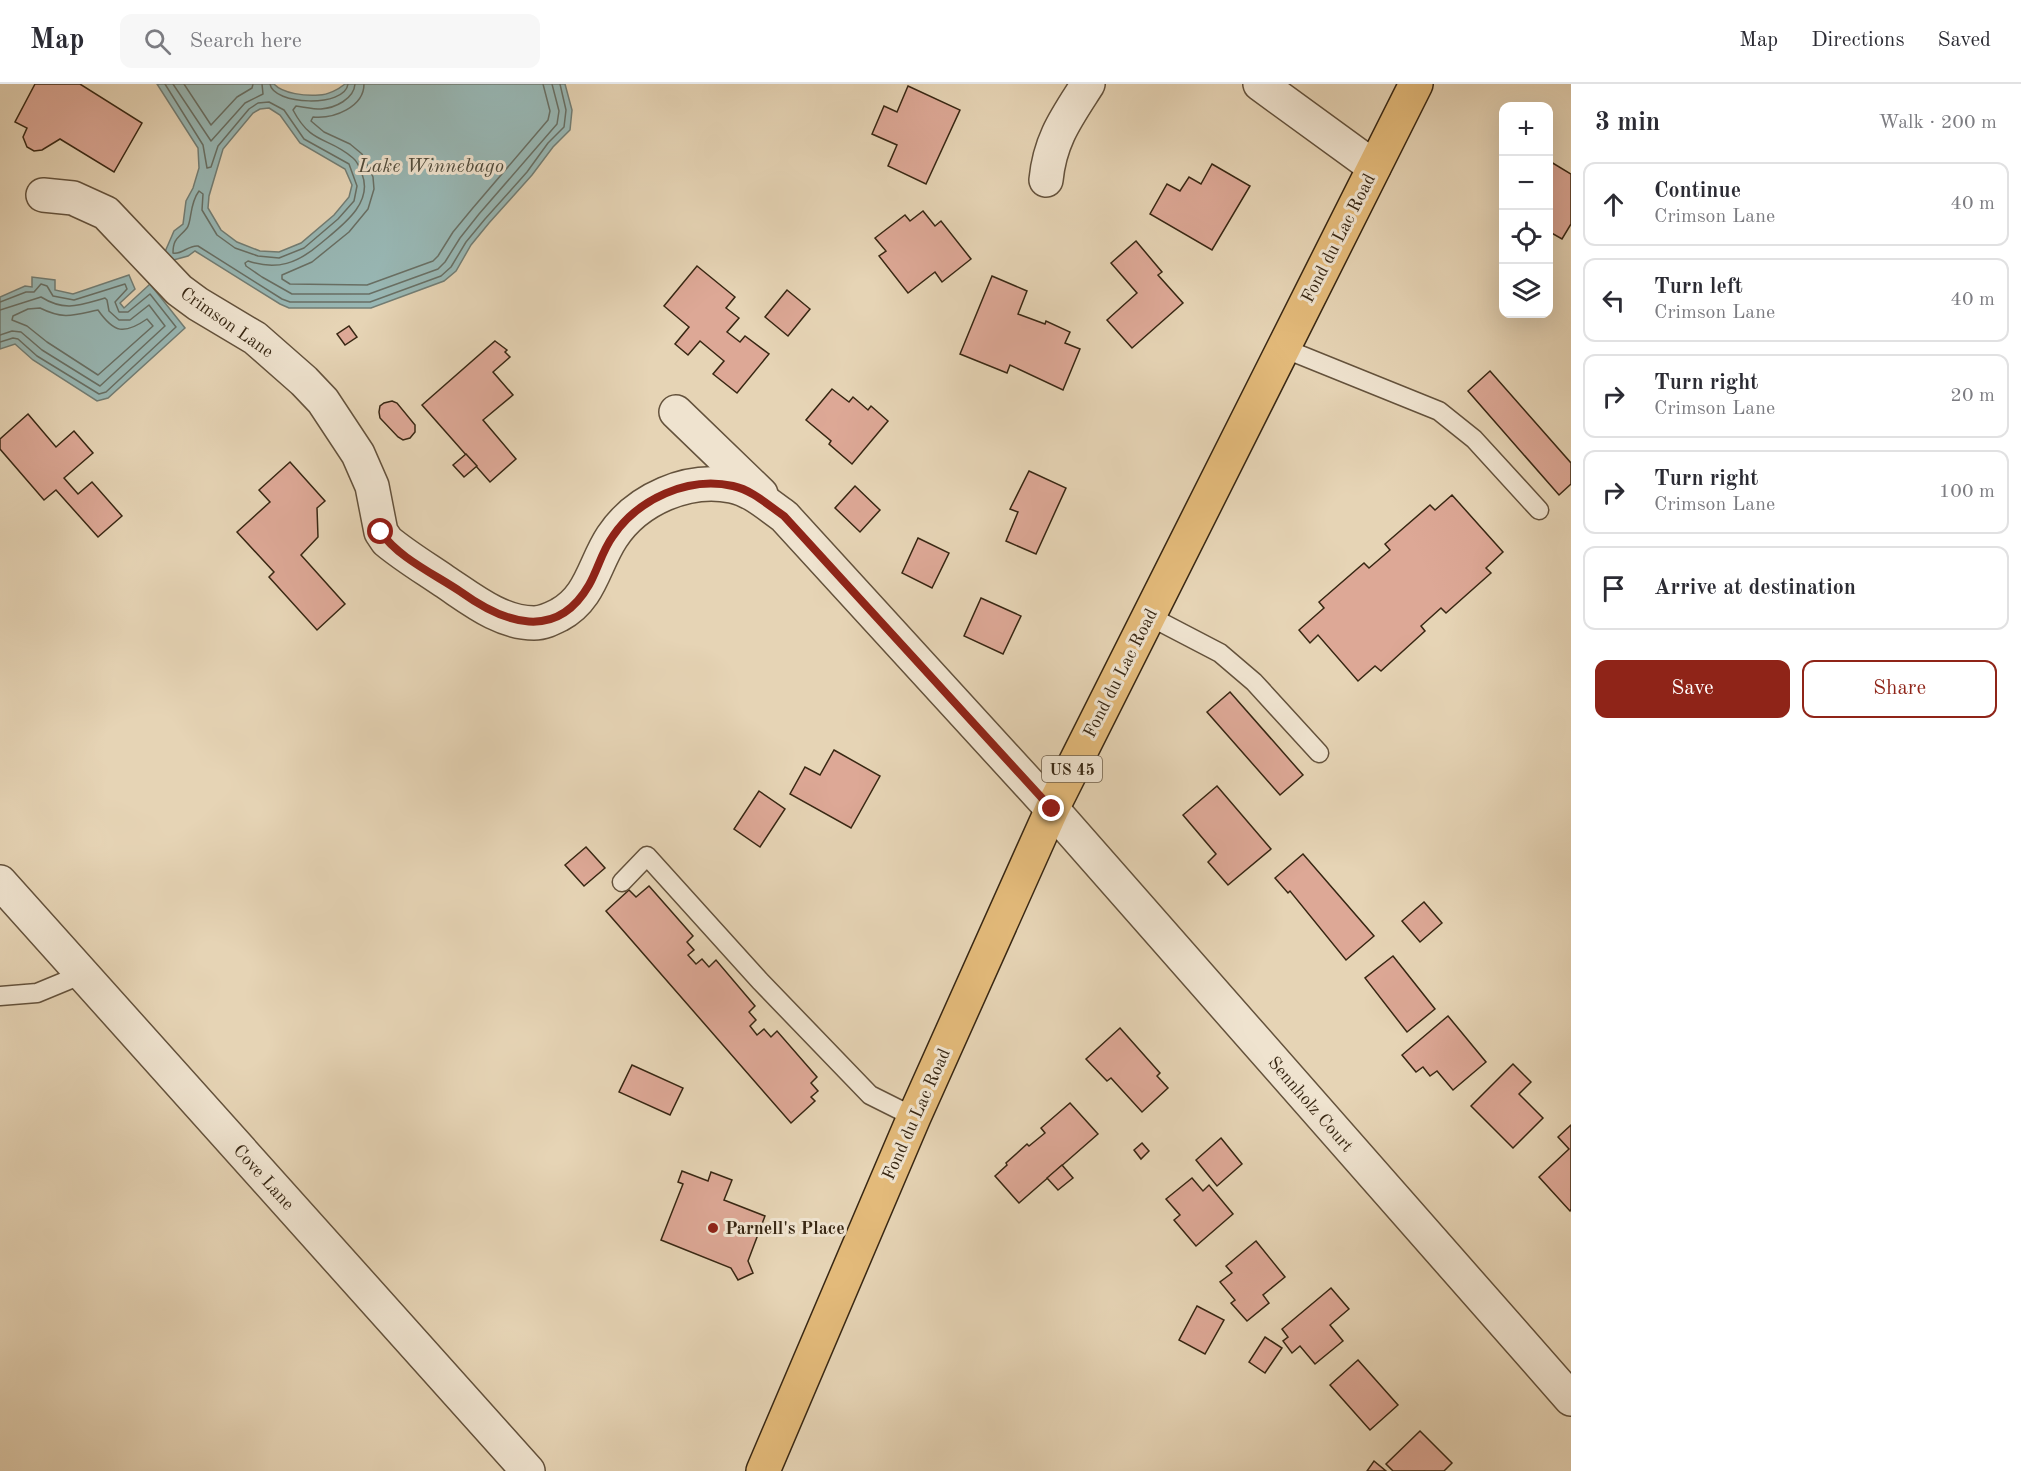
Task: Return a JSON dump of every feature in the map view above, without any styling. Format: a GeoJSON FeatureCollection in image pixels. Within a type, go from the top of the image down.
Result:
{"type":"FeatureCollection","features":[{"type":"Feature","properties":{"kind":"main road","name":"Fond du Lac Road"},"geometry":{"type":"LineString","coordinates":[[763,1471],[914,1117],[1052,809],[1416,84]]}},
{"type":"Feature","properties":{"kind":"street"},"geometry":{"type":"LineString","coordinates":[[1046,180],[1048,157],[1061,126],[1088,84]]}},
{"type":"Feature","properties":{"kind":"street"},"geometry":{"type":"LineString","coordinates":[[1260,84],[1374,167]]}},
{"type":"Feature","properties":{"kind":"street","name":"Crimson Lane"},"geometry":{"type":"LineString","coordinates":[[43,195],[73,198],[106,213],[179,290],[255,338],[304,381],[323,401],[358,454],[372,486],[381,532],[387,542],[476,603],[493,611],[515,620],[534,623],[548,621],[564,612],[583,594],[606,547],[620,527],[654,498],[678,489],[709,484],[733,486],[754,495],[784,516]]}},
{"type":"Feature","properties":{"kind":"street","name":"Crimson Lane"},"geometry":{"type":"LineString","coordinates":[[676,412],[784,516],[1052,809]]}},
{"type":"Feature","properties":{"kind":"street","name":"Sennholz Court"},"geometry":{"type":"LineString","coordinates":[[1052,809],[1571,1399]]}},
{"type":"Feature","properties":{"kind":"street","name":"Cove Lane"},"geometry":{"type":"LineString","coordinates":[[0,882],[528,1471]]}},
{"type":"Feature","properties":{"kind":"lane"},"geometry":{"type":"LineString","coordinates":[[1283,348],[1439,411],[1474,439],[1539,510]]}},
{"type":"Feature","properties":{"kind":"lane"},"geometry":{"type":"LineString","coordinates":[[1149,616],[1220,653],[1254,682],[1318,753]]}},
{"type":"Feature","properties":{"kind":"lane"},"geometry":{"type":"LineString","coordinates":[[622,882],[647,856],[760,981],[870,1095],[914,1117]]}},
{"type":"Feature","properties":{"kind":"lane"},"geometry":{"type":"LineString","coordinates":[[0,996],[37,993],[83,974]]}},
{"type":"Feature","properties":{"kind":"water","name":"Lake Winnebago"},"geometry":{"type":"Polygon","coordinates":[[[157,84],[274,84],[301,95],[322,95],[337,90],[345,84],[565,84],[572,110],[570,130],[471,245],[456,271],[444,281],[371,308],[289,308],[195,251],[188,256],[170,261],[164,254],[174,231],[183,224],[186,201],[199,168],[198,148],[157,84]],[[269,108],[253,113],[223,149],[209,196],[208,208],[221,230],[237,242],[260,251],[279,252],[301,243],[334,215],[349,197],[352,185],[345,169],[300,143],[280,115],[269,108]]]}},
{"type":"Feature","properties":{"kind":"water"},"geometry":{"type":"Polygon","coordinates":[[[129,275],[135,289],[120,303],[124,308],[150,284],[185,328],[108,398],[97,401],[33,360],[15,344],[0,349],[0,297],[25,286],[32,287],[32,277],[55,280],[55,290],[73,294],[129,275]]]}},
{"type":"Feature","properties":{"kind":"building"},"geometry":{"type":"Polygon","coordinates":[[[35,84],[80,84],[142,123],[114,172],[60,139],[42,150],[34,151],[27,147],[23,137],[27,128],[15,122],[35,84]]]}},
{"type":"Feature","properties":{"kind":"building"},"geometry":{"type":"Polygon","coordinates":[[[908,86],[960,110],[926,184],[888,166],[897,145],[872,134],[884,106],[897,112],[908,86]]]}},
{"type":"Feature","properties":{"kind":"building"},"geometry":{"type":"Polygon","coordinates":[[[1553,163],[1571,174],[1571,224],[1562,239],[1553,234],[1553,163]]]}},
{"type":"Feature","properties":{"kind":"building"},"geometry":{"type":"Polygon","coordinates":[[[1212,164],[1250,186],[1212,250],[1150,214],[1167,184],[1180,191],[1189,177],[1201,184],[1212,164]]]}},
{"type":"Feature","properties":{"kind":"building"},"geometry":{"type":"Polygon","coordinates":[[[923,211],[935,226],[941,221],[971,259],[942,282],[935,272],[908,293],[879,256],[886,251],[875,238],[905,215],[910,221],[923,211]]]}},
{"type":"Feature","properties":{"kind":"building"},"geometry":{"type":"Polygon","coordinates":[[[1136,241],[1162,272],[1158,275],[1183,303],[1132,348],[1107,320],[1137,293],[1111,263],[1136,241]]]}},
{"type":"Feature","properties":{"kind":"building"},"geometry":{"type":"Polygon","coordinates":[[[697,266],[735,297],[726,308],[739,318],[727,332],[740,342],[745,336],[769,354],[737,393],[713,374],[724,361],[700,341],[688,355],[675,344],[689,327],[664,306],[697,266]]]}},
{"type":"Feature","properties":{"kind":"building"},"geometry":{"type":"Polygon","coordinates":[[[992,276],[1027,291],[1018,314],[1045,324],[1046,321],[1070,332],[1065,343],[1080,349],[1063,390],[1010,365],[1007,373],[960,354],[992,276]]]}},
{"type":"Feature","properties":{"kind":"building"},"geometry":{"type":"Polygon","coordinates":[[[787,290],[810,309],[788,336],[765,317],[787,290]]]}},
{"type":"Feature","properties":{"kind":"building"},"geometry":{"type":"Polygon","coordinates":[[[349,326],[357,337],[345,345],[337,334],[349,326]]]}},
{"type":"Feature","properties":{"kind":"building"},"geometry":{"type":"Polygon","coordinates":[[[495,341],[507,350],[505,352],[510,357],[493,372],[513,395],[483,420],[516,459],[490,482],[422,405],[495,341]]]}},
{"type":"Feature","properties":{"kind":"building"},"geometry":{"type":"Polygon","coordinates":[[[1490,371],[1571,463],[1571,484],[1559,495],[1468,391],[1490,371]]]}},
{"type":"Feature","properties":{"kind":"building"},"geometry":{"type":"Polygon","coordinates":[[[832,389],[849,402],[853,397],[868,410],[871,406],[888,421],[852,464],[829,444],[831,441],[806,420],[832,389]]]}},
{"type":"Feature","properties":{"kind":"building"},"geometry":{"type":"Polygon","coordinates":[[[392,401],[397,403],[415,425],[415,432],[410,438],[403,440],[398,437],[380,418],[380,406],[392,401]]]}},
{"type":"Feature","properties":{"kind":"building"},"geometry":{"type":"Polygon","coordinates":[[[28,414],[56,447],[74,431],[93,453],[64,478],[78,494],[92,482],[122,516],[98,537],[56,490],[44,500],[0,449],[0,439],[28,414]]]}},
{"type":"Feature","properties":{"kind":"building"},"geometry":{"type":"Polygon","coordinates":[[[466,454],[477,466],[464,477],[453,465],[466,454]]]}},
{"type":"Feature","properties":{"kind":"building"},"geometry":{"type":"Polygon","coordinates":[[[290,462],[325,501],[317,508],[318,537],[301,555],[345,604],[317,630],[269,577],[274,572],[237,532],[270,502],[259,490],[290,462]]]}},
{"type":"Feature","properties":{"kind":"building"},"geometry":{"type":"Polygon","coordinates":[[[1029,471],[1066,488],[1036,554],[1006,541],[1018,512],[1010,509],[1029,471]]]}},
{"type":"Feature","properties":{"kind":"building"},"geometry":{"type":"Polygon","coordinates":[[[855,486],[880,510],[860,532],[835,508],[855,486]]]}},
{"type":"Feature","properties":{"kind":"building"},"geometry":{"type":"Polygon","coordinates":[[[1452,495],[1503,552],[1486,568],[1491,573],[1446,613],[1441,608],[1421,626],[1425,631],[1381,671],[1375,666],[1358,681],[1318,635],[1310,643],[1299,630],[1324,608],[1319,602],[1364,563],[1369,568],[1390,550],[1385,544],[1430,505],[1435,510],[1452,495]]]}},
{"type":"Feature","properties":{"kind":"building"},"geometry":{"type":"Polygon","coordinates":[[[918,538],[949,553],[932,588],[902,573],[918,538]]]}},
{"type":"Feature","properties":{"kind":"building"},"geometry":{"type":"Polygon","coordinates":[[[981,598],[1021,616],[1003,654],[964,636],[981,598]]]}},
{"type":"Feature","properties":{"kind":"building"},"geometry":{"type":"Polygon","coordinates":[[[1230,692],[1303,775],[1280,795],[1207,712],[1230,692]]]}},
{"type":"Feature","properties":{"kind":"building"},"geometry":{"type":"Polygon","coordinates":[[[834,750],[880,776],[851,828],[790,794],[805,767],[820,775],[834,750]]]}},
{"type":"Feature","properties":{"kind":"building"},"geometry":{"type":"Polygon","coordinates":[[[1217,786],[1271,849],[1228,885],[1208,862],[1216,854],[1183,815],[1217,786]]]}},
{"type":"Feature","properties":{"kind":"building"},"geometry":{"type":"Polygon","coordinates":[[[759,791],[785,809],[760,847],[734,829],[759,791]]]}},
{"type":"Feature","properties":{"kind":"building"},"geometry":{"type":"Polygon","coordinates":[[[586,847],[605,868],[584,886],[565,865],[586,847]]]}},
{"type":"Feature","properties":{"kind":"building"},"geometry":{"type":"Polygon","coordinates":[[[1303,854],[1374,936],[1346,960],[1290,891],[1288,893],[1275,878],[1303,854]]]}},
{"type":"Feature","properties":{"kind":"building"},"geometry":{"type":"Polygon","coordinates":[[[649,886],[693,936],[687,942],[694,950],[688,955],[696,964],[702,959],[709,967],[716,960],[755,1006],[749,1012],[756,1020],[750,1026],[757,1035],[764,1029],[771,1037],[777,1031],[817,1077],[811,1083],[818,1091],[811,1097],[815,1101],[791,1123],[606,911],[629,890],[636,897],[649,886]]]}},
{"type":"Feature","properties":{"kind":"building"},"geometry":{"type":"Polygon","coordinates":[[[1424,902],[1442,923],[1420,942],[1402,921],[1424,902]]]}},
{"type":"Feature","properties":{"kind":"building"},"geometry":{"type":"Polygon","coordinates":[[[1393,956],[1435,1009],[1407,1032],[1365,978],[1393,956]]]}},
{"type":"Feature","properties":{"kind":"building"},"geometry":{"type":"Polygon","coordinates":[[[1448,1016],[1486,1062],[1453,1090],[1437,1071],[1430,1076],[1423,1067],[1416,1072],[1402,1055],[1448,1016]]]}},
{"type":"Feature","properties":{"kind":"building"},"geometry":{"type":"Polygon","coordinates":[[[1120,1028],[1160,1073],[1157,1076],[1168,1088],[1142,1112],[1111,1078],[1107,1081],[1086,1059],[1120,1028]]]}},
{"type":"Feature","properties":{"kind":"building"},"geometry":{"type":"Polygon","coordinates":[[[1513,1064],[1531,1082],[1519,1094],[1543,1118],[1513,1148],[1471,1106],[1513,1064]]]}},
{"type":"Feature","properties":{"kind":"building"},"geometry":{"type":"Polygon","coordinates":[[[632,1065],[683,1088],[670,1115],[619,1092],[632,1065]]]}},
{"type":"Feature","properties":{"kind":"building"},"geometry":{"type":"Polygon","coordinates":[[[1070,1103],[1098,1134],[1019,1203],[995,1176],[1027,1144],[1029,1146],[1045,1133],[1041,1128],[1070,1103]]]}},
{"type":"Feature","properties":{"kind":"building"},"geometry":{"type":"Polygon","coordinates":[[[1571,1125],[1570,1211],[1539,1177],[1569,1149],[1558,1137],[1571,1125]]]}},
{"type":"Feature","properties":{"kind":"building"},"geometry":{"type":"Polygon","coordinates":[[[1221,1138],[1242,1164],[1217,1186],[1196,1160],[1221,1138]]]}},
{"type":"Feature","properties":{"kind":"building"},"geometry":{"type":"Polygon","coordinates":[[[1142,1143],[1149,1151],[1141,1159],[1134,1150],[1142,1143]]]}},
{"type":"Feature","properties":{"kind":"building"},"geometry":{"type":"Polygon","coordinates":[[[1062,1165],[1073,1178],[1058,1190],[1047,1178],[1062,1165]]]}},
{"type":"Feature","properties":{"kind":"building","name":"Parnell's Place"},"geometry":{"type":"Polygon","coordinates":[[[682,1171],[708,1181],[711,1172],[732,1180],[724,1200],[765,1216],[748,1261],[753,1273],[738,1280],[731,1268],[661,1240],[683,1184],[678,1182],[682,1171]]]}},
{"type":"Feature","properties":{"kind":"building"},"geometry":{"type":"Polygon","coordinates":[[[1192,1178],[1203,1191],[1209,1185],[1233,1214],[1196,1246],[1174,1220],[1180,1215],[1166,1199],[1192,1178]]]}},
{"type":"Feature","properties":{"kind":"building"},"geometry":{"type":"Polygon","coordinates":[[[1256,1241],[1285,1277],[1263,1295],[1269,1303],[1247,1321],[1231,1303],[1235,1300],[1220,1282],[1232,1273],[1226,1266],[1256,1241]]]}},
{"type":"Feature","properties":{"kind":"building"},"geometry":{"type":"Polygon","coordinates":[[[1331,1288],[1349,1309],[1330,1325],[1343,1341],[1315,1364],[1300,1346],[1292,1353],[1283,1341],[1288,1337],[1282,1329],[1331,1288]]]}},
{"type":"Feature","properties":{"kind":"building"},"geometry":{"type":"Polygon","coordinates":[[[1197,1306],[1224,1320],[1205,1354],[1179,1340],[1197,1306]]]}},
{"type":"Feature","properties":{"kind":"building"},"geometry":{"type":"Polygon","coordinates":[[[1265,1337],[1282,1348],[1265,1373],[1249,1362],[1265,1337]]]}},
{"type":"Feature","properties":{"kind":"building"},"geometry":{"type":"Polygon","coordinates":[[[1358,1360],[1398,1405],[1370,1430],[1330,1385],[1358,1360]]]}},
{"type":"Feature","properties":{"kind":"building"},"geometry":{"type":"Polygon","coordinates":[[[1420,1431],[1452,1463],[1444,1471],[1393,1471],[1386,1464],[1420,1431]]]}},
{"type":"Feature","properties":{"kind":"building"},"geometry":{"type":"Polygon","coordinates":[[[1374,1461],[1386,1471],[1367,1471],[1374,1461]]]}},
{"type":"Feature","properties":{"kind":"place","name":"Parnell's Place"},"geometry":{"type":"Point","coordinates":[713,1228]}},
{"type":"Feature","properties":{"kind":"route"},"geometry":{"type":"LineString","coordinates":[[381,532],[387,542],[476,603],[515,620],[534,623],[548,621],[575,603],[590,583],[613,536],[633,514],[654,498],[678,489],[709,484],[733,486],[754,495],[784,516],[1052,809]]}}]}
